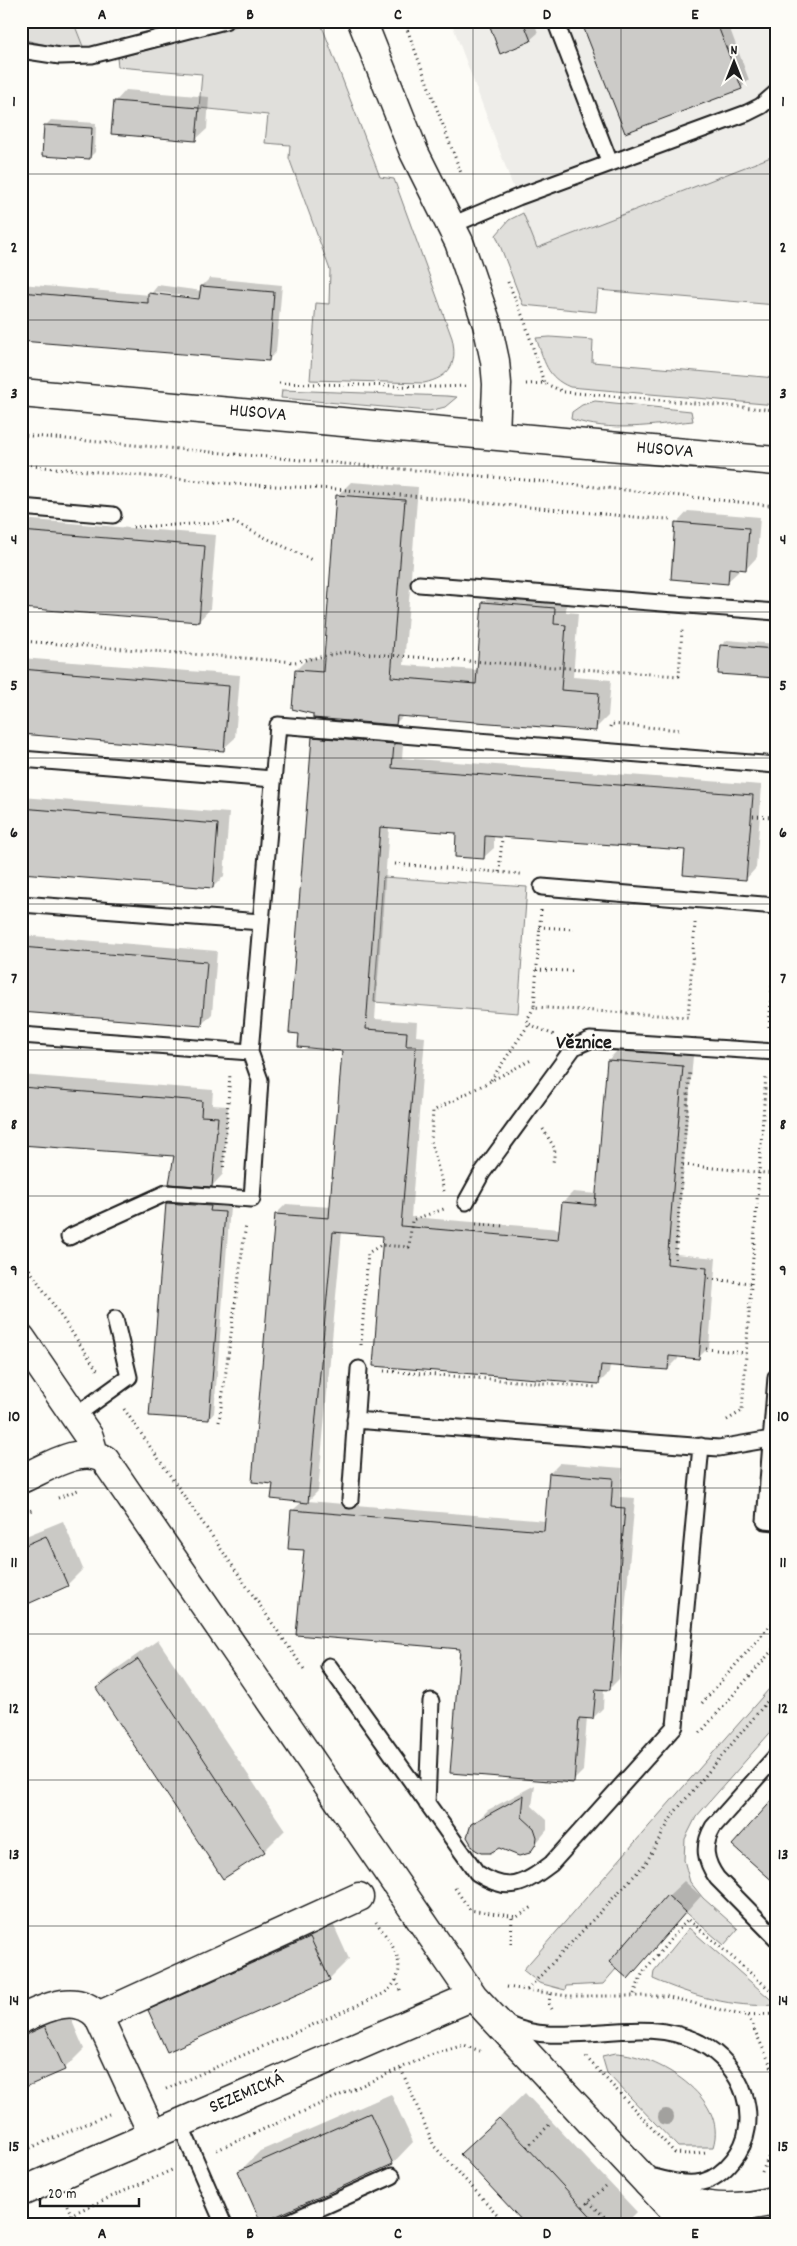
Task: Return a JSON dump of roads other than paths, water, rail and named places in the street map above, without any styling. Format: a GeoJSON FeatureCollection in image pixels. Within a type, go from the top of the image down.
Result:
{"type":"FeatureCollection","features":[{"type":"Feature","properties":{"kind":"street"},"geometry":{"type":"LineString","coordinates":[[362,21],[414,152],[452,225],[487,324],[495,361],[497,384],[495,435]]}},
{"type":"Feature","properties":{"kind":"street","name":"HUSOVA"},"geometry":{"type":"LineString","coordinates":[[21,393],[776,461]]}},
{"type":"Feature","properties":{"kind":"street"},"geometry":{"type":"LineString","coordinates":[[21,1338],[89,1437],[94,1454]]}},
{"type":"Feature","properties":{"kind":"street"},"geometry":{"type":"LineString","coordinates":[[21,1480],[69,1458],[94,1454],[105,1460],[478,2002],[688,2225]]}},
{"type":"Feature","properties":{"kind":"street"},"geometry":{"type":"LineString","coordinates":[[98,2016],[359,1897]]}},
{"type":"Feature","properties":{"kind":"street","name":"SEZEMICKÁ"},"geometry":{"type":"LineString","coordinates":[[21,2192],[153,2135],[478,2002]]}},
{"type":"Feature","properties":{"kind":"street"},"geometry":{"type":"LineString","coordinates":[[21,2019],[41,2010],[66,2003],[85,2005],[98,2016],[153,2135]]}},
{"type":"Feature","properties":{"kind":"street"},"geometry":{"type":"LineString","coordinates":[[641,2176],[665,2194],[697,2206],[731,2208],[776,2200]]}},
{"type":"Feature","properties":{"kind":"lane"},"geometry":{"type":"LineString","coordinates":[[21,50],[60,56],[92,55],[225,21]]}},
{"type":"Feature","properties":{"kind":"lane"},"geometry":{"type":"LineString","coordinates":[[556,23],[610,163]]}},
{"type":"Feature","properties":{"kind":"lane"},"geometry":{"type":"LineString","coordinates":[[452,225],[610,163],[747,113],[761,106],[776,93]]}},
{"type":"Feature","properties":{"kind":"lane"},"geometry":{"type":"LineString","coordinates":[[21,507],[113,514]]}},
{"type":"Feature","properties":{"kind":"lane"},"geometry":{"type":"LineString","coordinates":[[419,584],[776,612]]}},
{"type":"Feature","properties":{"kind":"lane"},"geometry":{"type":"LineString","coordinates":[[69,1237],[166,1194],[252,1199],[260,1080],[250,1052],[278,725],[776,766]]}},
{"type":"Feature","properties":{"kind":"lane"},"geometry":{"type":"LineString","coordinates":[[21,759],[273,779]]}},
{"type":"Feature","properties":{"kind":"lane"},"geometry":{"type":"LineString","coordinates":[[542,887],[776,906]]}},
{"type":"Feature","properties":{"kind":"lane"},"geometry":{"type":"LineString","coordinates":[[21,904],[261,922]]}},
{"type":"Feature","properties":{"kind":"lane"},"geometry":{"type":"LineString","coordinates":[[21,1035],[250,1052]]}},
{"type":"Feature","properties":{"kind":"lane"},"geometry":{"type":"LineString","coordinates":[[466,1202],[482,1173],[530,1107],[571,1044],[590,1040],[772,1052]]}},
{"type":"Feature","properties":{"kind":"lane"},"geometry":{"type":"LineString","coordinates":[[75,1416],[129,1377],[115,1319]]}},
{"type":"Feature","properties":{"kind":"lane"},"geometry":{"type":"LineString","coordinates":[[350,1500],[359,1368]]}},
{"type":"Feature","properties":{"kind":"lane"},"geometry":{"type":"LineString","coordinates":[[776,1377],[765,1521],[776,1522]]}},
{"type":"Feature","properties":{"kind":"lane"},"geometry":{"type":"LineString","coordinates":[[355,1420],[719,1448],[771,1439]]}},
{"type":"Feature","properties":{"kind":"lane"},"geometry":{"type":"LineString","coordinates":[[329,1666],[477,1873],[492,1883],[512,1886],[528,1881],[551,1864],[675,1726],[701,1446]]}},
{"type":"Feature","properties":{"kind":"lane"},"geometry":{"type":"LineString","coordinates":[[427,1804],[430,1701]]}},
{"type":"Feature","properties":{"kind":"lane"},"geometry":{"type":"LineString","coordinates":[[776,1756],[713,1827],[708,1836],[705,1849],[710,1868],[717,1878],[776,1938]]}},
{"type":"Feature","properties":{"kind":"lane"},"geometry":{"type":"LineString","coordinates":[[478,2002],[512,2027],[533,2033],[639,2030],[680,2035],[700,2042],[717,2053],[730,2066],[747,2102],[749,2122],[745,2138],[737,2154],[727,2166],[709,2180],[689,2183],[641,2176]]}},
{"type":"Feature","properties":{"kind":"lane"},"geometry":{"type":"LineString","coordinates":[[180,2124],[224,2225]]}},
{"type":"Feature","properties":{"kind":"lane"},"geometry":{"type":"LineString","coordinates":[[282,2225],[392,2176]]}},
{"type":"Feature","properties":{"kind":"district","name":"Věznice"},"geometry":{"type":"Point","coordinates":[584,1044]}}]}
